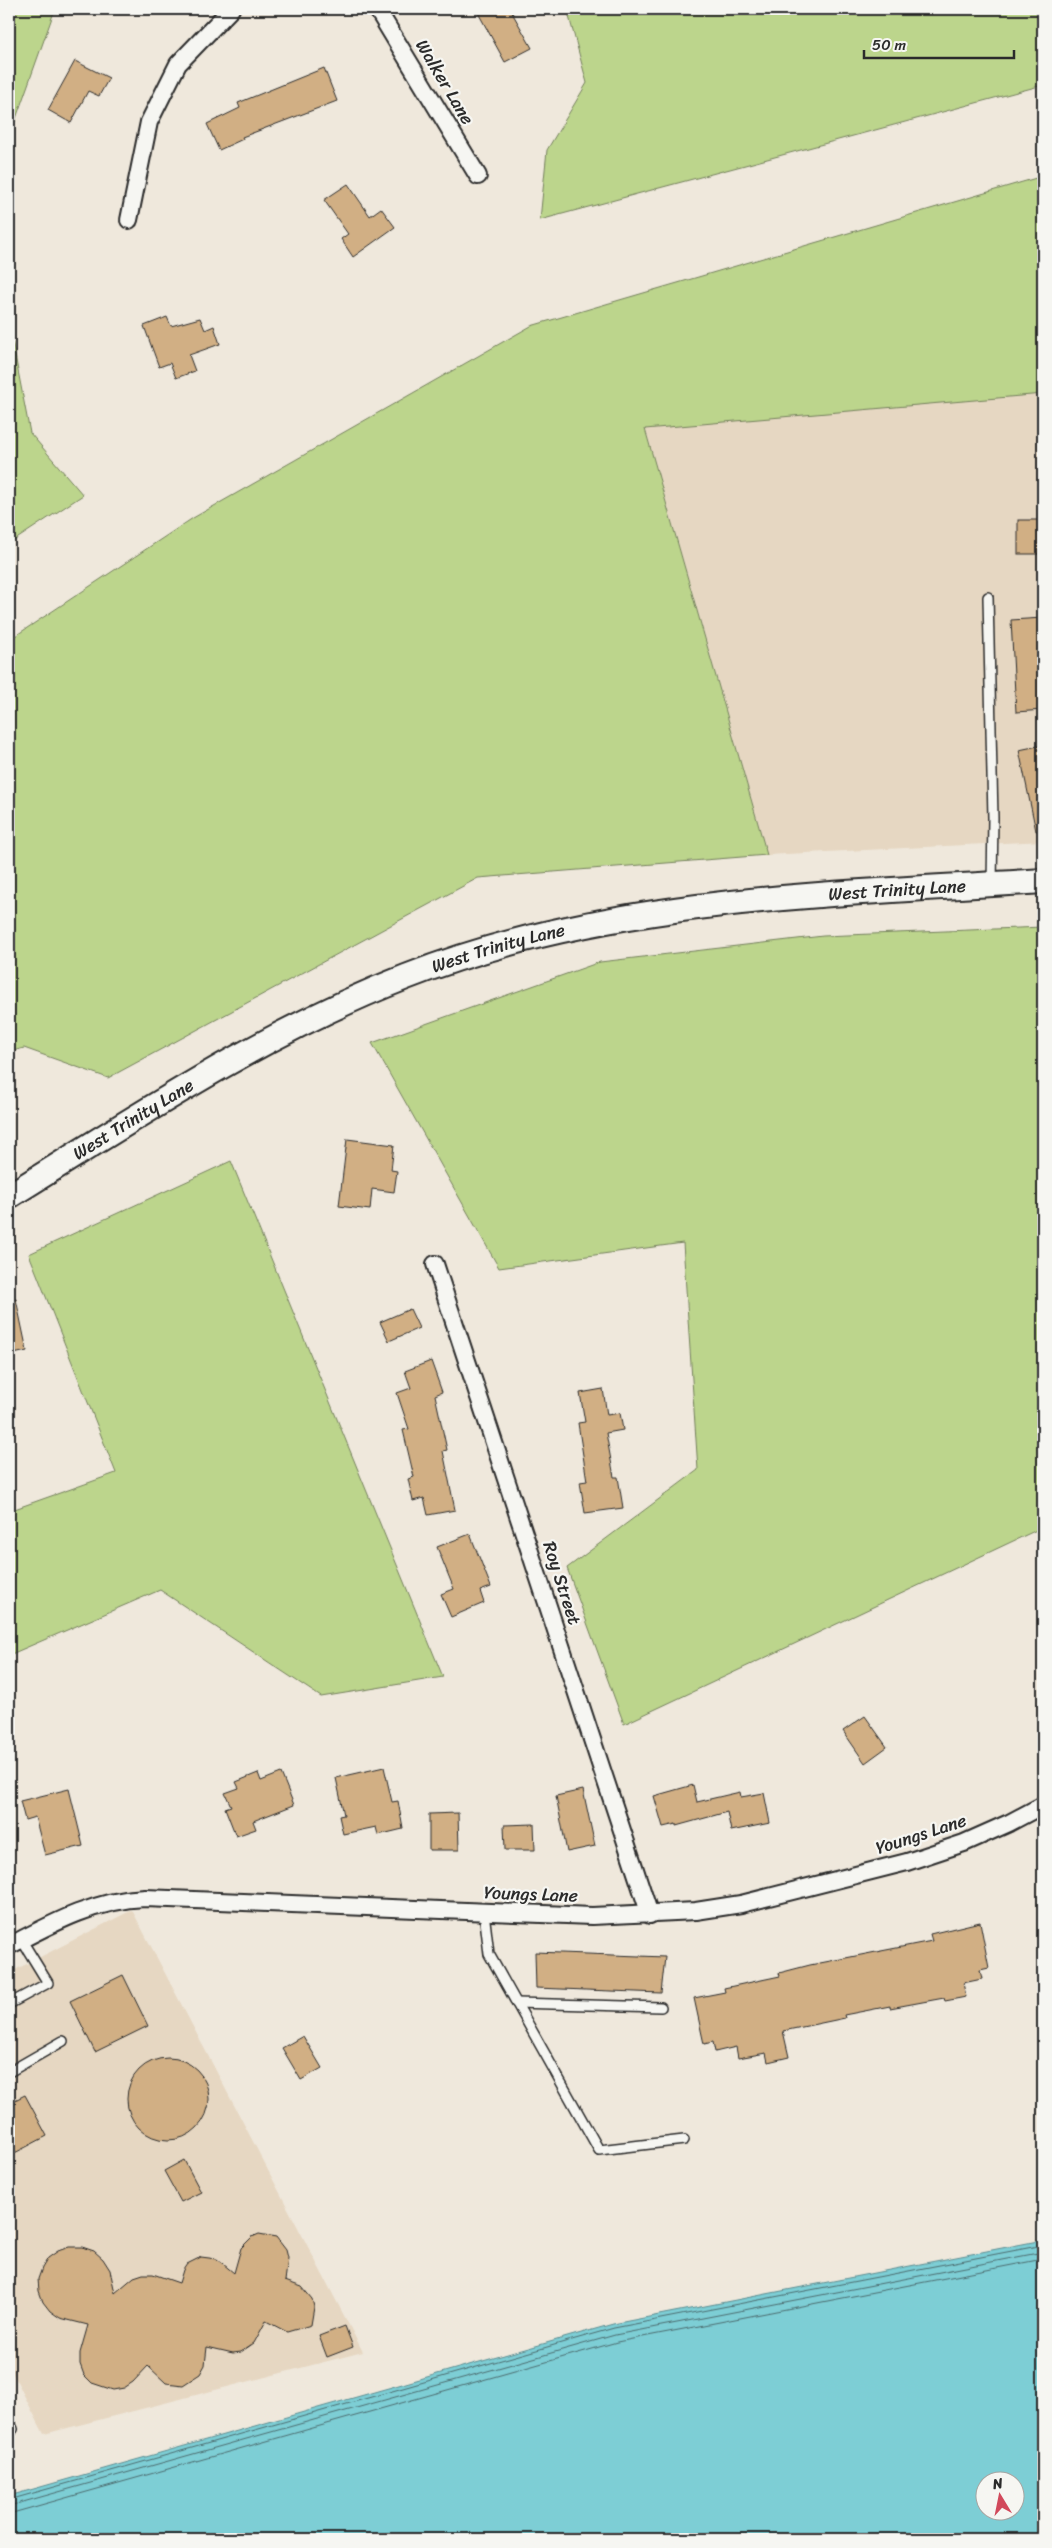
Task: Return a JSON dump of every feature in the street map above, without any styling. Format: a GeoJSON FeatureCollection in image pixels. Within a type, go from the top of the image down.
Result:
{"type":"FeatureCollection","features":[{"type":"Feature","properties":{"kind":"main road","name":"West Trinity Lane"},"geometry":{"type":"LineString","coordinates":[[9,1196],[179,1091],[295,1026],[406,976],[506,943],[652,912],[768,898],[1043,881]]}},
{"type":"Feature","properties":{"kind":"street"},"geometry":{"type":"LineString","coordinates":[[129,220],[149,122],[178,64],[231,9]]}},
{"type":"Feature","properties":{"kind":"street","name":"Walker Lane"},"geometry":{"type":"LineString","coordinates":[[377,9],[478,176]]}},
{"type":"Feature","properties":{"kind":"street","name":"Roy Street"},"geometry":{"type":"LineString","coordinates":[[435,1264],[650,1915]]}},
{"type":"Feature","properties":{"kind":"street","name":"Youngs Lane"},"geometry":{"type":"LineString","coordinates":[[15,1942],[81,1911],[103,1903],[123,1899],[145,1898],[592,1916],[650,1915],[741,1904],[907,1862],[964,1843],[1010,1823],[1043,1805]]}},
{"type":"Feature","properties":{"kind":"lane"},"geometry":{"type":"LineString","coordinates":[[988,597],[993,818],[992,884]]}},
{"type":"Feature","properties":{"kind":"lane"},"geometry":{"type":"LineString","coordinates":[[484,1912],[489,1954],[599,2150],[684,2140]]}},
{"type":"Feature","properties":{"kind":"lane"},"geometry":{"type":"LineString","coordinates":[[9,2004],[48,1983],[15,1942]]}},
{"type":"Feature","properties":{"kind":"lane"},"geometry":{"type":"LineString","coordinates":[[516,2004],[661,2007]]}},
{"type":"Feature","properties":{"kind":"lane"},"geometry":{"type":"LineString","coordinates":[[9,2072],[63,2041]]}},
{"type":"Feature","properties":{"kind":"shaded area"},"geometry":{"type":"Polygon","coordinates":[[[1043,394],[1043,841],[767,855],[645,428],[1043,394]]]}},
{"type":"Feature","properties":{"kind":"shaded area"},"geometry":{"type":"Polygon","coordinates":[[[132,1910],[363,2352],[44,2434],[9,2366],[9,1973],[132,1910]]]}},
{"type":"Feature","properties":{"kind":"green space"},"geometry":{"type":"Polygon","coordinates":[[[9,9],[55,9],[9,138],[9,9]]]}},
{"type":"Feature","properties":{"kind":"green space"},"geometry":{"type":"Polygon","coordinates":[[[567,9],[1043,9],[1043,85],[540,220],[547,150],[587,83],[567,9]]]}},
{"type":"Feature","properties":{"kind":"green space"},"geometry":{"type":"Polygon","coordinates":[[[1043,176],[1043,394],[645,429],[767,855],[478,878],[108,1078],[24,1048],[9,1052],[9,640],[193,518],[531,326],[1043,176]]]}},
{"type":"Feature","properties":{"kind":"green space"},"geometry":{"type":"Polygon","coordinates":[[[9,324],[30,433],[83,495],[9,544],[9,324]]]}},
{"type":"Feature","properties":{"kind":"green space"},"geometry":{"type":"Polygon","coordinates":[[[1043,927],[1043,1527],[624,1724],[567,1568],[698,1470],[683,1243],[499,1268],[372,1043],[600,962],[823,936],[1043,927]]]}},
{"type":"Feature","properties":{"kind":"green space"},"geometry":{"type":"Polygon","coordinates":[[[231,1161],[443,1677],[321,1697],[160,1590],[9,1655],[9,1511],[116,1473],[29,1254],[231,1161]]]}},
{"type":"Feature","properties":{"kind":"water"},"geometry":{"type":"Polygon","coordinates":[[[1043,2240],[1043,2539],[9,2539],[9,2496],[613,2324],[1043,2240]]]}},
{"type":"Feature","properties":{"kind":"building"},"geometry":{"type":"Polygon","coordinates":[[[476,9],[510,9],[532,48],[505,62],[476,9]]]}},
{"type":"Feature","properties":{"kind":"building"},"geometry":{"type":"Polygon","coordinates":[[[75,61],[109,78],[99,96],[88,91],[71,123],[48,110],[75,61]]]}},
{"type":"Feature","properties":{"kind":"building"},"geometry":{"type":"Polygon","coordinates":[[[324,68],[337,101],[242,137],[243,139],[219,150],[207,124],[240,108],[238,103],[324,68]]]}},
{"type":"Feature","properties":{"kind":"building"},"geometry":{"type":"Polygon","coordinates":[[[348,184],[370,216],[381,208],[395,227],[353,257],[341,239],[348,234],[324,200],[348,184]]]}},
{"type":"Feature","properties":{"kind":"building"},"geometry":{"type":"Polygon","coordinates":[[[167,317],[171,326],[200,318],[205,330],[214,326],[220,344],[189,355],[195,371],[176,378],[170,363],[159,367],[144,326],[167,317]]]}},
{"type":"Feature","properties":{"kind":"building"},"geometry":{"type":"Polygon","coordinates":[[[1018,520],[1043,520],[1043,554],[1018,554],[1018,520]]]}},
{"type":"Feature","properties":{"kind":"building"},"geometry":{"type":"Polygon","coordinates":[[[1043,618],[1043,710],[1016,712],[1011,620],[1043,618]]]}},
{"type":"Feature","properties":{"kind":"building"},"geometry":{"type":"Polygon","coordinates":[[[1043,745],[1043,830],[1036,831],[1019,750],[1043,745]]]}},
{"type":"Feature","properties":{"kind":"building"},"geometry":{"type":"Polygon","coordinates":[[[347,1139],[394,1145],[391,1170],[397,1171],[394,1192],[372,1189],[370,1210],[339,1206],[347,1139]]]}},
{"type":"Feature","properties":{"kind":"building"},"geometry":{"type":"Polygon","coordinates":[[[9,1299],[16,1299],[27,1351],[9,1355],[9,1299]]]}},
{"type":"Feature","properties":{"kind":"building"},"geometry":{"type":"Polygon","coordinates":[[[410,1309],[419,1328],[389,1341],[380,1322],[410,1309]]]}},
{"type":"Feature","properties":{"kind":"building"},"geometry":{"type":"Polygon","coordinates":[[[431,1361],[442,1392],[435,1395],[447,1450],[443,1451],[455,1510],[428,1515],[424,1498],[413,1501],[408,1479],[414,1477],[403,1430],[409,1429],[397,1393],[411,1388],[405,1371],[431,1361]]]}},
{"type":"Feature","properties":{"kind":"building"},"geometry":{"type":"Polygon","coordinates":[[[603,1389],[607,1415],[620,1413],[623,1430],[606,1433],[614,1477],[618,1477],[623,1508],[585,1513],[580,1482],[587,1481],[578,1423],[585,1422],[580,1393],[603,1389]]]}},
{"type":"Feature","properties":{"kind":"building"},"geometry":{"type":"Polygon","coordinates":[[[470,1534],[491,1587],[480,1591],[484,1603],[451,1617],[441,1594],[454,1589],[437,1547],[470,1534]]]}},
{"type":"Feature","properties":{"kind":"building"},"geometry":{"type":"Polygon","coordinates":[[[865,1716],[887,1747],[865,1763],[843,1731],[865,1716]]]}},
{"type":"Feature","properties":{"kind":"building"},"geometry":{"type":"Polygon","coordinates":[[[384,1767],[392,1802],[398,1801],[403,1829],[378,1835],[376,1827],[343,1834],[339,1816],[344,1815],[336,1778],[384,1767]]]}},
{"type":"Feature","properties":{"kind":"building"},"geometry":{"type":"Polygon","coordinates":[[[258,1773],[261,1781],[281,1773],[294,1805],[253,1821],[256,1829],[236,1836],[225,1808],[231,1806],[225,1793],[239,1788],[236,1782],[258,1773]]]}},
{"type":"Feature","properties":{"kind":"building"},"geometry":{"type":"Polygon","coordinates":[[[693,1785],[697,1802],[740,1792],[741,1797],[764,1793],[770,1823],[731,1831],[727,1812],[676,1826],[676,1824],[663,1827],[654,1796],[693,1785]]]}},
{"type":"Feature","properties":{"kind":"building"},"geometry":{"type":"Polygon","coordinates":[[[69,1789],[83,1846],[45,1855],[35,1817],[25,1820],[20,1801],[69,1789]]]}},
{"type":"Feature","properties":{"kind":"building"},"geometry":{"type":"Polygon","coordinates":[[[583,1790],[595,1846],[567,1852],[556,1796],[583,1790]]]}},
{"type":"Feature","properties":{"kind":"building"},"geometry":{"type":"Polygon","coordinates":[[[458,1813],[459,1850],[429,1850],[429,1814],[458,1813]]]}},
{"type":"Feature","properties":{"kind":"building"},"geometry":{"type":"Polygon","coordinates":[[[534,1824],[535,1850],[505,1850],[504,1825],[534,1824]]]}},
{"type":"Feature","properties":{"kind":"building"},"geometry":{"type":"Polygon","coordinates":[[[980,1922],[989,1968],[980,1970],[982,1979],[963,1983],[966,1997],[945,2001],[944,1998],[890,2008],[890,2006],[844,2015],[845,2018],[783,2031],[789,2057],[768,2062],[766,2053],[738,2058],[736,2047],[715,2052],[713,2042],[704,2044],[694,1998],[725,1992],[724,1988],[780,1976],[779,1973],[810,1965],[932,1941],[930,1934],[980,1922]]]}},
{"type":"Feature","properties":{"kind":"building"},"geometry":{"type":"Polygon","coordinates":[[[535,1952],[665,1957],[661,1993],[536,1988],[535,1952]]]}},
{"type":"Feature","properties":{"kind":"building"},"geometry":{"type":"Polygon","coordinates":[[[123,1975],[148,2026],[95,2052],[70,2001],[123,1975]]]}},
{"type":"Feature","properties":{"kind":"building"},"geometry":{"type":"Polygon","coordinates":[[[303,2036],[322,2068],[301,2080],[282,2048],[303,2036]]]}},
{"type":"Feature","properties":{"kind":"building"},"geometry":{"type":"Polygon","coordinates":[[[160,2058],[176,2058],[191,2065],[202,2076],[209,2091],[206,2115],[197,2128],[176,2140],[160,2140],[145,2133],[134,2122],[127,2107],[127,2091],[134,2076],[145,2065],[160,2058]]]}},
{"type":"Feature","properties":{"kind":"building"},"geometry":{"type":"Polygon","coordinates":[[[25,2095],[47,2136],[9,2156],[9,2103],[25,2095]]]}},
{"type":"Feature","properties":{"kind":"building"},"geometry":{"type":"Polygon","coordinates":[[[184,2160],[201,2192],[181,2202],[164,2171],[184,2160]]]}},
{"type":"Feature","properties":{"kind":"building"},"geometry":{"type":"Polygon","coordinates":[[[259,2234],[276,2237],[286,2250],[288,2258],[285,2281],[302,2287],[312,2299],[314,2307],[311,2325],[287,2332],[266,2321],[254,2343],[241,2352],[233,2353],[207,2347],[205,2365],[200,2374],[183,2385],[166,2383],[148,2366],[133,2382],[124,2388],[113,2390],[92,2383],[84,2375],[80,2364],[80,2353],[88,2325],[60,2318],[50,2311],[43,2302],[39,2291],[38,2279],[48,2258],[58,2251],[69,2247],[82,2247],[94,2251],[103,2259],[110,2270],[115,2293],[134,2277],[143,2274],[153,2274],[179,2283],[187,2264],[201,2257],[217,2259],[234,2273],[241,2248],[252,2237],[259,2234]]]}},
{"type":"Feature","properties":{"kind":"building"},"geometry":{"type":"Polygon","coordinates":[[[345,2326],[353,2347],[327,2357],[319,2336],[345,2326]]]}}]}
